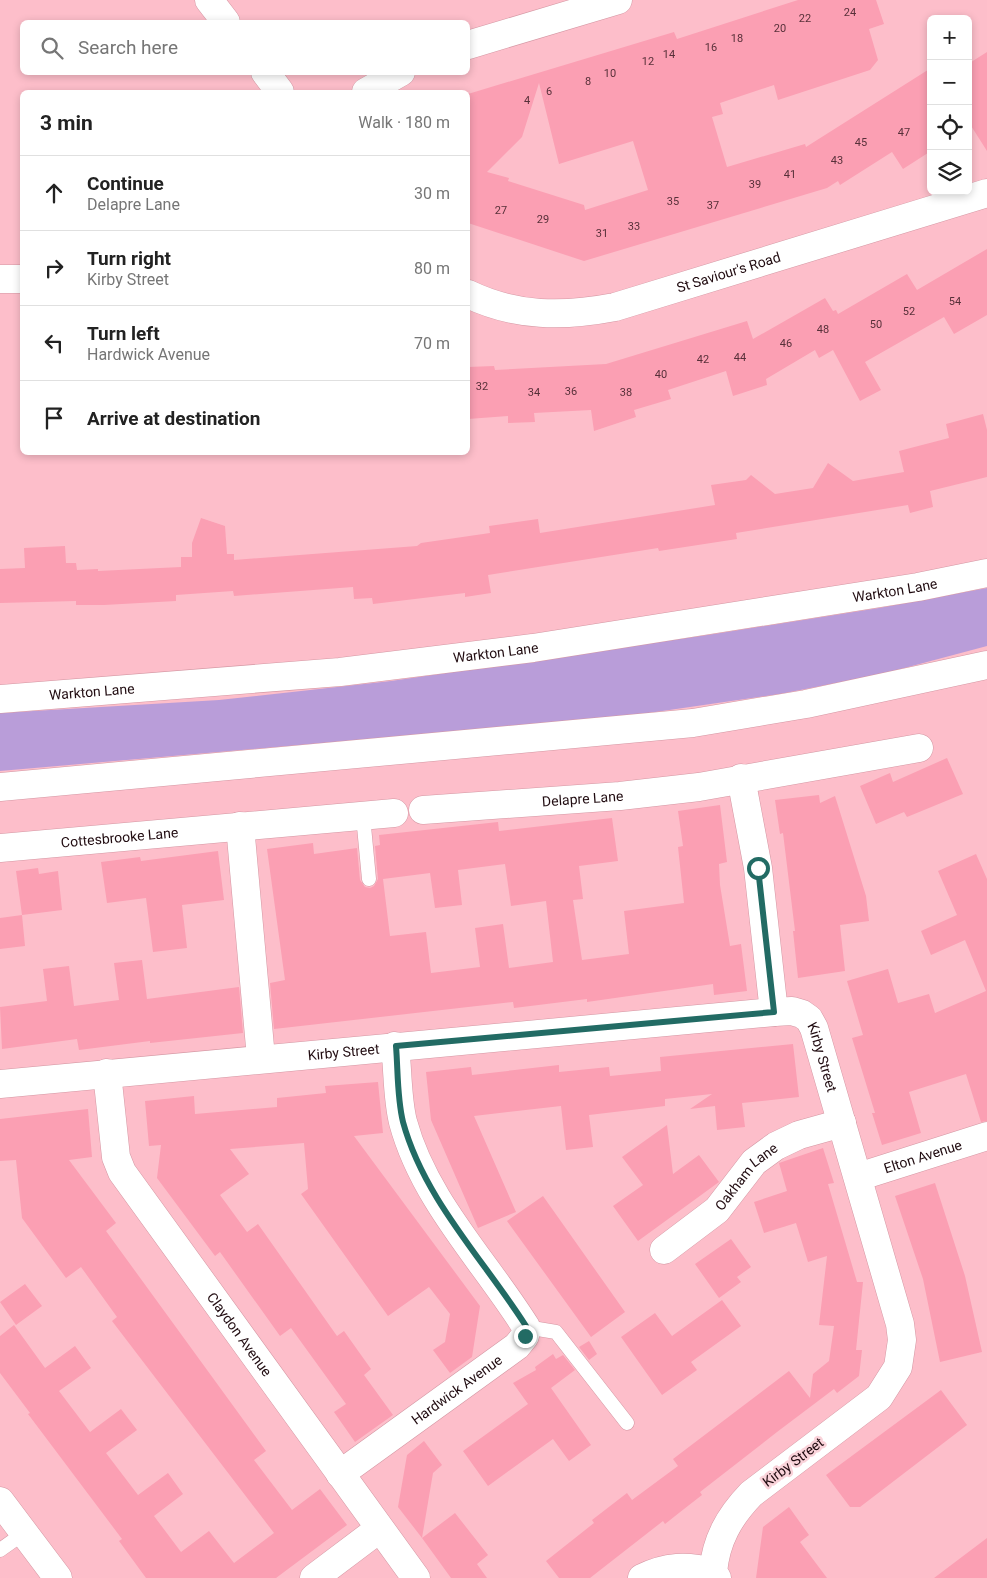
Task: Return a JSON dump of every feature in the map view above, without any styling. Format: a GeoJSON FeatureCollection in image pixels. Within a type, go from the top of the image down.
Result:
{"type":"FeatureCollection","features":[{"type":"Feature","properties":{"kind":"street"},"geometry":{"type":"LineString","coordinates":[[209,0],[224,20]]}},
{"type":"Feature","properties":{"kind":"street"},"geometry":{"type":"LineString","coordinates":[[470,44],[618,0]]}},
{"type":"Feature","properties":{"kind":"street"},"geometry":{"type":"LineString","coordinates":[[267,75],[278,90]]}},
{"type":"Feature","properties":{"kind":"street"},"geometry":{"type":"LineString","coordinates":[[370,90],[396,75]]}},
{"type":"Feature","properties":{"kind":"street","name":"St Saviour's Road"},"geometry":{"type":"LineString","coordinates":[[470,295],[503,308],[531,314],[585,313],[615,306],[987,194]]}},
{"type":"Feature","properties":{"kind":"street"},"geometry":{"type":"LineString","coordinates":[[0,279],[20,279]]}},
{"type":"Feature","properties":{"kind":"street","name":"Warkton Lane"},"geometry":{"type":"LineString","coordinates":[[0,699],[340,672],[514,651],[918,587],[987,573]]}},
{"type":"Feature","properties":{"kind":"street"},"geometry":{"type":"LineString","coordinates":[[0,787],[693,723],[806,704],[987,665]]}},
{"type":"Feature","properties":{"kind":"street","name":"Delapre Lane"},"geometry":{"type":"LineString","coordinates":[[423,810],[620,796],[699,786],[919,748]]}},
{"type":"Feature","properties":{"kind":"street"},"geometry":{"type":"LineString","coordinates":[[741,778],[758,868],[774,1012]]}},
{"type":"Feature","properties":{"kind":"street","name":"Cottesbrooke Lane"},"geometry":{"type":"LineString","coordinates":[[0,848],[394,813]]}},
{"type":"Feature","properties":{"kind":"street"},"geometry":{"type":"LineString","coordinates":[[240,826],[261,1058]]}},
{"type":"Feature","properties":{"kind":"street","name":"Kirby Street"},"geometry":{"type":"LineString","coordinates":[[0,1084],[261,1058],[774,1012],[792,1011],[809,1020],[819,1042],[900,1324],[902,1340],[898,1367],[878,1397],[751,1494],[737,1508],[725,1526],[715,1553],[715,1575]]}},
{"type":"Feature","properties":{"kind":"street"},"geometry":{"type":"LineString","coordinates":[[396,1046],[403,1120],[417,1162],[445,1212],[526,1326]]}},
{"type":"Feature","properties":{"kind":"street","name":"Claydon Avenue"},"geometry":{"type":"LineString","coordinates":[[107,1073],[116,1157],[122,1172],[416,1578]]}},
{"type":"Feature","properties":{"kind":"street","name":"Oakham Lane"},"geometry":{"type":"LineString","coordinates":[[664,1250],[717,1210],[754,1162],[776,1146],[799,1135],[842,1123]]}},
{"type":"Feature","properties":{"kind":"street","name":"Elton Avenue"},"geometry":{"type":"LineString","coordinates":[[858,1177],[987,1136]]}},
{"type":"Feature","properties":{"kind":"street","name":"Hardwick Avenue"},"geometry":{"type":"LineString","coordinates":[[340,1474],[517,1346],[525,1336],[526,1326]]}},
{"type":"Feature","properties":{"kind":"street"},"geometry":{"type":"LineString","coordinates":[[0,1501],[58,1578]]}},
{"type":"Feature","properties":{"kind":"street"},"geometry":{"type":"LineString","coordinates":[[314,1578],[379,1529]]}},
{"type":"Feature","properties":{"kind":"street"},"geometry":{"type":"LineString","coordinates":[[642,1578],[657,1571],[676,1567],[694,1567],[715,1575]]}},
{"type":"Feature","properties":{"kind":"lane"},"geometry":{"type":"LineString","coordinates":[[363,816],[369,879]]}},
{"type":"Feature","properties":{"kind":"lane"},"geometry":{"type":"LineString","coordinates":[[526,1326],[556,1332],[627,1422]]}},
{"type":"Feature","properties":{"kind":"lane"},"geometry":{"type":"LineString","coordinates":[[0,1550],[24,1533]]}},
{"type":"Feature","properties":{"kind":"shaded area"},"geometry":{"type":"Polygon","coordinates":[[[987,588],[987,646],[882,674],[780,694],[621,717],[0,771],[0,713],[219,700],[391,681],[714,634],[879,608],[987,588]]]}},
{"type":"Feature","properties":{"kind":"building"},"geometry":{"type":"Polygon","coordinates":[[[798,0],[876,0],[884,24],[869,29],[878,60],[870,70],[778,100],[774,85],[720,103],[723,114],[712,117],[727,167],[805,144],[806,147],[927,71],[927,154],[903,169],[892,152],[840,185],[838,181],[827,188],[584,261],[470,224],[470,93],[674,32],[677,39],[798,0]],[[539,83],[522,137],[487,172],[509,178],[508,181],[584,205],[585,210],[648,190],[633,141],[559,164],[539,83]]]}},
{"type":"Feature","properties":{"kind":"building"},"geometry":{"type":"Polygon","coordinates":[[[987,52],[987,151],[972,127],[972,61],[987,52]]]}},
{"type":"Feature","properties":{"kind":"building"},"geometry":{"type":"Polygon","coordinates":[[[987,249],[987,315],[954,334],[944,317],[865,362],[881,390],[860,401],[833,350],[819,358],[815,350],[766,379],[767,385],[733,396],[726,371],[668,390],[671,399],[634,410],[636,417],[594,431],[591,410],[534,413],[535,422],[508,423],[508,416],[470,419],[470,367],[494,366],[495,370],[606,364],[747,321],[753,339],[825,298],[833,311],[836,310],[838,314],[907,274],[917,290],[987,249]]]}},
{"type":"Feature","properties":{"kind":"building"},"geometry":{"type":"Polygon","coordinates":[[[983,414],[987,430],[987,477],[930,491],[933,507],[910,513],[908,505],[736,533],[737,539],[659,551],[658,548],[488,575],[491,593],[465,597],[465,593],[373,604],[372,598],[354,599],[353,587],[234,596],[233,591],[176,595],[176,601],[104,605],[76,605],[76,601],[0,603],[0,569],[25,568],[24,548],[65,546],[66,563],[76,563],[77,570],[98,569],[98,571],[181,567],[181,557],[192,557],[192,543],[201,518],[225,526],[227,554],[234,554],[234,560],[417,546],[421,543],[490,533],[489,526],[538,519],[540,533],[715,505],[711,485],[746,480],[751,475],[775,494],[813,488],[828,463],[853,481],[904,472],[899,451],[949,438],[946,424],[983,414]]]}},
{"type":"Feature","properties":{"kind":"building"},"geometry":{"type":"Polygon","coordinates":[[[947,758],[963,794],[907,817],[904,812],[876,824],[860,786],[890,773],[893,782],[947,758]]]}},
{"type":"Feature","properties":{"kind":"building"},"geometry":{"type":"Polygon","coordinates":[[[819,795],[820,803],[835,796],[866,896],[869,921],[840,925],[845,971],[798,978],[793,931],[795,931],[783,833],[780,834],[775,800],[819,795]]]}},
{"type":"Feature","properties":{"kind":"building"},"geometry":{"type":"Polygon","coordinates":[[[720,805],[727,862],[719,864],[720,885],[730,946],[741,944],[747,991],[714,995],[713,984],[587,1002],[587,999],[514,1008],[513,1002],[274,1029],[270,983],[285,980],[267,849],[313,843],[314,854],[357,848],[360,880],[365,887],[370,888],[374,886],[378,879],[375,846],[380,845],[379,835],[498,822],[499,831],[612,818],[618,861],[579,866],[583,899],[573,900],[582,960],[629,954],[624,911],[684,903],[678,847],[683,846],[678,811],[720,805]],[[505,864],[458,870],[462,905],[435,908],[430,873],[383,879],[390,936],[426,932],[431,973],[480,967],[475,928],[503,924],[509,968],[553,962],[546,901],[511,906],[505,864]]]}},
{"type":"Feature","properties":{"kind":"building"},"geometry":{"type":"Polygon","coordinates":[[[218,851],[224,900],[182,905],[187,948],[153,952],[146,898],[107,903],[101,862],[140,857],[141,861],[218,851]]]}},
{"type":"Feature","properties":{"kind":"building"},"geometry":{"type":"Polygon","coordinates":[[[976,854],[987,879],[987,1121],[981,1122],[966,1074],[909,1092],[921,1133],[882,1145],[872,1113],[875,1113],[852,1038],[863,1035],[847,981],[888,969],[898,1003],[929,994],[935,1013],[986,991],[965,940],[931,955],[921,931],[957,915],[938,871],[976,854]]]}},
{"type":"Feature","properties":{"kind":"building"},"geometry":{"type":"Polygon","coordinates":[[[38,868],[39,874],[58,871],[62,910],[22,915],[16,871],[38,868]]]}},
{"type":"Feature","properties":{"kind":"building"},"geometry":{"type":"Polygon","coordinates":[[[22,915],[25,946],[0,949],[0,918],[22,915]]]}},
{"type":"Feature","properties":{"kind":"building"},"geometry":{"type":"Polygon","coordinates":[[[142,960],[147,999],[239,987],[243,1033],[150,1043],[150,1041],[79,1050],[77,1039],[2,1049],[0,1007],[47,1001],[43,969],[69,966],[74,1006],[119,1000],[114,963],[142,960]]]}},
{"type":"Feature","properties":{"kind":"building"},"geometry":{"type":"Polygon","coordinates":[[[793,1044],[799,1097],[742,1103],[745,1127],[717,1130],[715,1106],[690,1109],[712,1094],[665,1099],[665,1106],[589,1115],[593,1147],[566,1150],[561,1106],[474,1116],[516,1212],[478,1228],[431,1120],[426,1072],[471,1067],[472,1075],[559,1065],[559,1072],[609,1067],[610,1076],[661,1071],[660,1057],[793,1044]]]}},
{"type":"Feature","properties":{"kind":"building"},"geometry":{"type":"Polygon","coordinates":[[[378,1082],[383,1133],[354,1136],[480,1306],[472,1357],[450,1373],[433,1350],[445,1342],[450,1314],[429,1287],[388,1316],[301,1194],[308,1189],[304,1143],[230,1149],[249,1174],[220,1195],[247,1232],[258,1224],[337,1336],[344,1331],[371,1369],[364,1375],[393,1415],[355,1442],[334,1412],[346,1404],[291,1328],[280,1336],[220,1252],[215,1256],[157,1178],[161,1145],[149,1146],[145,1101],[194,1096],[195,1114],[277,1107],[277,1098],[326,1093],[325,1086],[378,1082]]]}},
{"type":"Feature","properties":{"kind":"building"},"geometry":{"type":"Polygon","coordinates":[[[88,1109],[92,1157],[69,1160],[116,1223],[106,1231],[266,1451],[254,1460],[292,1510],[320,1489],[347,1525],[276,1578],[146,1578],[119,1541],[122,1539],[28,1414],[30,1413],[0,1373],[0,1336],[14,1325],[45,1368],[75,1346],[91,1368],[59,1391],[90,1432],[121,1409],[137,1430],[106,1453],[138,1495],[168,1473],[183,1494],[154,1516],[181,1552],[209,1531],[234,1563],[274,1533],[112,1321],[117,1317],[81,1267],[66,1278],[22,1218],[16,1160],[0,1161],[0,1119],[88,1109]]]}},
{"type":"Feature","properties":{"kind":"building"},"geometry":{"type":"Polygon","coordinates":[[[667,1125],[673,1174],[699,1155],[719,1182],[638,1241],[613,1206],[643,1185],[622,1157],[667,1125]]]}},
{"type":"Feature","properties":{"kind":"building"},"geometry":{"type":"Polygon","coordinates":[[[823,1148],[834,1183],[828,1184],[857,1282],[863,1282],[856,1350],[862,1350],[859,1376],[837,1393],[834,1389],[700,1492],[702,1495],[665,1524],[663,1521],[590,1578],[559,1578],[546,1561],[594,1523],[592,1520],[627,1493],[632,1500],[678,1466],[673,1459],[789,1371],[810,1398],[813,1374],[829,1361],[834,1326],[819,1325],[827,1256],[808,1262],[796,1223],[764,1233],[754,1202],[787,1191],[779,1163],[823,1148]]]}},
{"type":"Feature","properties":{"kind":"building"},"geometry":{"type":"Polygon","coordinates":[[[935,1183],[965,1276],[982,1352],[940,1362],[923,1279],[895,1196],[935,1183]]]}},
{"type":"Feature","properties":{"kind":"building"},"geometry":{"type":"Polygon","coordinates":[[[543,1196],[625,1312],[591,1337],[507,1221],[543,1196]]]}},
{"type":"Feature","properties":{"kind":"building"},"geometry":{"type":"Polygon","coordinates":[[[731,1239],[751,1267],[737,1277],[741,1282],[719,1298],[695,1264],[731,1239]]]}},
{"type":"Feature","properties":{"kind":"building"},"geometry":{"type":"Polygon","coordinates":[[[25,1284],[42,1306],[16,1325],[0,1302],[25,1284]]]}},
{"type":"Feature","properties":{"kind":"building"},"geometry":{"type":"Polygon","coordinates":[[[722,1300],[741,1326],[691,1362],[697,1370],[662,1395],[621,1337],[655,1313],[672,1336],[722,1300]]]}},
{"type":"Feature","properties":{"kind":"building"},"geometry":{"type":"Polygon","coordinates":[[[589,1341],[597,1354],[589,1360],[579,1347],[589,1341]]]}},
{"type":"Feature","properties":{"kind":"building"},"geometry":{"type":"Polygon","coordinates":[[[553,1354],[556,1359],[563,1355],[575,1370],[551,1388],[591,1445],[569,1461],[553,1439],[488,1486],[463,1451],[528,1404],[513,1383],[536,1370],[535,1367],[553,1354]]]}},
{"type":"Feature","properties":{"kind":"building"},"geometry":{"type":"Polygon","coordinates":[[[941,1390],[967,1425],[860,1507],[850,1507],[826,1475],[941,1390]]]}},
{"type":"Feature","properties":{"kind":"building"},"geometry":{"type":"Polygon","coordinates":[[[424,1441],[442,1465],[433,1473],[422,1538],[398,1507],[407,1455],[424,1441]]]}},
{"type":"Feature","properties":{"kind":"building"},"geometry":{"type":"Polygon","coordinates":[[[789,1507],[809,1535],[800,1542],[827,1578],[756,1578],[763,1527],[789,1507]]]}},
{"type":"Feature","properties":{"kind":"building"},"geometry":{"type":"Polygon","coordinates":[[[455,1513],[488,1555],[477,1564],[487,1578],[451,1578],[422,1538],[455,1513]]]}},
{"type":"Feature","properties":{"kind":"building"},"geometry":{"type":"Polygon","coordinates":[[[987,1538],[987,1578],[934,1578],[987,1538]]]}},
{"type":"Feature","properties":{"kind":"route"},"geometry":{"type":"LineString","coordinates":[[525,1336],[526,1326],[445,1212],[417,1162],[403,1120],[396,1046],[774,1012],[758,868]]}}]}
